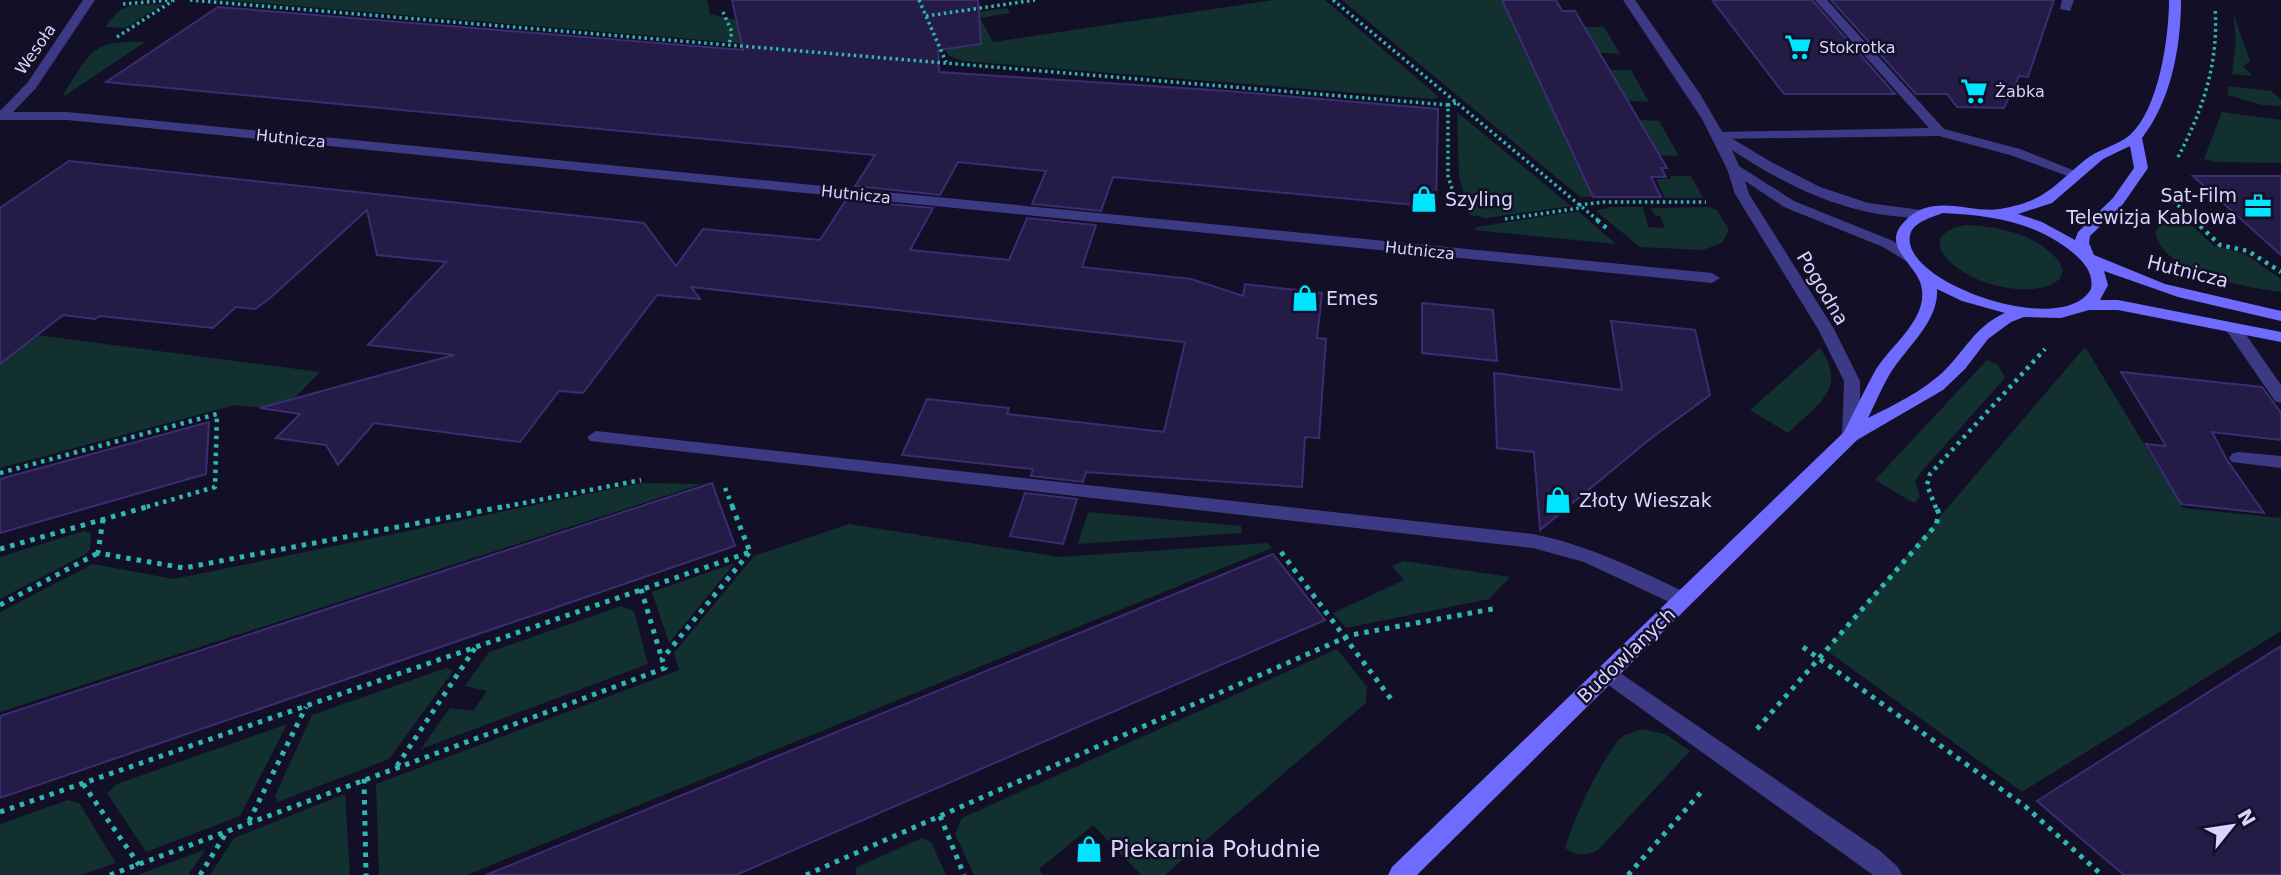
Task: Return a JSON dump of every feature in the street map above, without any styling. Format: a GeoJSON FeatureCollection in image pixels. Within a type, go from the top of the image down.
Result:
{"type":"FeatureCollection","features":[{"type":"Feature","properties":{"kind":"street","name":"Pogodna"},"geometry":{"type":"LineString","coordinates":[[1629,0],[1719,135],[1735,169],[1742,194],[1826,329],[1852,381],[1852,436]]}},
{"type":"Feature","properties":{"kind":"street"},"geometry":{"type":"LineString","coordinates":[[1821,0],[1939,132]]}},
{"type":"Feature","properties":{"kind":"street"},"geometry":{"type":"LineString","coordinates":[[2135,138],[2141,168],[2118,201],[2083,235],[2088,258],[2097,271],[2101,284],[2097,296],[2087,305],[2070,311],[2047,314],[1990,305],[1961,294],[1924,272],[1903,246],[1904,228],[1922,214],[1942,209],[1996,213],[2032,208],[2053,198],[2100,154],[2135,138],[2148,118],[2173,44],[2175,0]]}},
{"type":"Feature","properties":{"kind":"street","name":"Wesoła"},"geometry":{"type":"LineString","coordinates":[[2,115],[32,85],[86,4]]}},
{"type":"Feature","properties":{"kind":"street","name":"Hutnicza"},"geometry":{"type":"LineString","coordinates":[[2,115],[67,116],[1712,278]]}},
{"type":"Feature","properties":{"kind":"street"},"geometry":{"type":"LineString","coordinates":[[1719,135],[1939,132],[2015,152],[2078,175]]}},
{"type":"Feature","properties":{"kind":"street","name":"Pogodna"},"geometry":{"type":"LineString","coordinates":[[1719,135],[1762,165],[1798,184],[1872,209],[1896,214],[1922,214]]}},
{"type":"Feature","properties":{"kind":"street"},"geometry":{"type":"LineString","coordinates":[[1735,169],[1789,204],[1876,238],[1911,258]]}},
{"type":"Feature","properties":{"kind":"street","name":"Hutnicza"},"geometry":{"type":"LineString","coordinates":[[1996,213],[2049,231],[2088,258],[2141,281],[2281,316]]}},
{"type":"Feature","properties":{"kind":"street","name":"Budowlanych"},"geometry":{"type":"LineString","coordinates":[[1852,436],[1884,370],[1921,320],[1929,304],[1930,290],[1924,272]]}},
{"type":"Feature","properties":{"kind":"street"},"geometry":{"type":"LineString","coordinates":[[2087,305],[2138,309],[2234,330],[2281,337]]}},
{"type":"Feature","properties":{"kind":"street","name":"Budowlanych"},"geometry":{"type":"LineString","coordinates":[[1400,875],[1852,436],[1937,385],[1962,361],[1987,328],[2000,319],[2022,312]]}},
{"type":"Feature","properties":{"kind":"street"},"geometry":{"type":"LineString","coordinates":[[2234,330],[2281,397]]}},
{"type":"Feature","properties":{"kind":"street"},"geometry":{"type":"LineString","coordinates":[[596,438],[1533,541],[1566,547],[1603,561],[1682,600]]}},
{"type":"Feature","properties":{"kind":"street"},"geometry":{"type":"LineString","coordinates":[[2238,458],[2281,462]]}},
{"type":"Feature","properties":{"kind":"street"},"geometry":{"type":"LineString","coordinates":[[1607,673],[1871,858],[1890,875]]}},
{"type":"Feature","properties":{"kind":"path"},"geometry":{"type":"LineString","coordinates":[[86,4],[173,0]]}},
{"type":"Feature","properties":{"kind":"path"},"geometry":{"type":"LineString","coordinates":[[117,37],[173,0]]}},
{"type":"Feature","properties":{"kind":"path"},"geometry":{"type":"LineString","coordinates":[[193,0],[1448,105],[1456,103]]}},
{"type":"Feature","properties":{"kind":"path"},"geometry":{"type":"LineString","coordinates":[[919,0],[946,62]]}},
{"type":"Feature","properties":{"kind":"path"},"geometry":{"type":"LineString","coordinates":[[984,0],[988,7]]}},
{"type":"Feature","properties":{"kind":"path"},"geometry":{"type":"LineString","coordinates":[[926,16],[1035,0]]}},
{"type":"Feature","properties":{"kind":"path"},"geometry":{"type":"LineString","coordinates":[[1333,0],[1661,273]]}},
{"type":"Feature","properties":{"kind":"path"},"geometry":{"type":"LineString","coordinates":[[723,12],[733,29],[734,36],[729,44]]}},
{"type":"Feature","properties":{"kind":"path"},"geometry":{"type":"LineString","coordinates":[[1448,105],[1448,177],[1456,201]]}},
{"type":"Feature","properties":{"kind":"path"},"geometry":{"type":"LineString","coordinates":[[2169,197],[2220,245],[2248,251],[2281,272]]}},
{"type":"Feature","properties":{"kind":"path"},"geometry":{"type":"LineString","coordinates":[[1500,219],[1603,201],[1715,202]]}},
{"type":"Feature","properties":{"kind":"path"},"geometry":{"type":"LineString","coordinates":[[0,473],[217,414],[215,486],[0,549]]}},
{"type":"Feature","properties":{"kind":"path"},"geometry":{"type":"LineString","coordinates":[[1628,875],[1821,659],[1936,524],[1939,514],[1927,485],[1930,474]]}},
{"type":"Feature","properties":{"kind":"path"},"geometry":{"type":"LineString","coordinates":[[0,605],[98,553],[184,568],[651,478]]}},
{"type":"Feature","properties":{"kind":"path"},"geometry":{"type":"LineString","coordinates":[[722,479],[750,552]]}},
{"type":"Feature","properties":{"kind":"path"},"geometry":{"type":"LineString","coordinates":[[98,553],[103,519]]}},
{"type":"Feature","properties":{"kind":"path"},"geometry":{"type":"LineString","coordinates":[[1278,549],[1394,703]]}},
{"type":"Feature","properties":{"kind":"path"},"geometry":{"type":"LineString","coordinates":[[0,812],[750,552]]}},
{"type":"Feature","properties":{"kind":"path"},"geometry":{"type":"LineString","coordinates":[[662,659],[750,552]]}},
{"type":"Feature","properties":{"kind":"path"},"geometry":{"type":"LineString","coordinates":[[110,875],[665,668],[641,589]]}},
{"type":"Feature","properties":{"kind":"path"},"geometry":{"type":"LineString","coordinates":[[806,875],[1344,638],[1498,608]]}},
{"type":"Feature","properties":{"kind":"path"},"geometry":{"type":"LineString","coordinates":[[396,767],[475,647]]}},
{"type":"Feature","properties":{"kind":"path"},"geometry":{"type":"LineString","coordinates":[[1803,647],[2026,807],[2102,875]]}},
{"type":"Feature","properties":{"kind":"path"},"geometry":{"type":"LineString","coordinates":[[249,822],[307,706]]}},
{"type":"Feature","properties":{"kind":"path"},"geometry":{"type":"LineString","coordinates":[[364,779],[366,875]]}},
{"type":"Feature","properties":{"kind":"path"},"geometry":{"type":"LineString","coordinates":[[83,783],[139,865]]}},
{"type":"Feature","properties":{"kind":"path"},"geometry":{"type":"LineString","coordinates":[[940,816],[964,875]]}},
{"type":"Feature","properties":{"kind":"path"},"geometry":{"type":"LineString","coordinates":[[200,875],[229,829]]}},
{"type":"Feature","properties":{"kind":"green space"},"geometry":{"type":"Polygon","coordinates":[[[223,0],[707,0],[710,14],[741,21],[929,34],[941,60],[223,0]]]}},
{"type":"Feature","properties":{"kind":"green space"},"geometry":{"type":"Polygon","coordinates":[[[1273,0],[1325,0],[1439,97],[1431,99],[962,61],[948,55],[933,21],[939,17],[1007,8],[1010,13],[980,18],[993,42],[1273,0]]]}},
{"type":"Feature","properties":{"kind":"green space"},"geometry":{"type":"Polygon","coordinates":[[[1342,0],[1502,0],[1593,197],[1580,197],[1342,0]]]}},
{"type":"Feature","properties":{"kind":"green space"},"geometry":{"type":"Polygon","coordinates":[[[164,4],[125,28],[106,27],[124,8],[164,4]]]}},
{"type":"Feature","properties":{"kind":"green space"},"geometry":{"type":"Polygon","coordinates":[[[2233,13],[2250,61],[2243,66],[2253,76],[2232,74],[2236,40],[2233,13]]]}},
{"type":"Feature","properties":{"kind":"green space"},"geometry":{"type":"Polygon","coordinates":[[[1574,27],[1604,27],[1620,54],[1588,52],[1574,27]]]}},
{"type":"Feature","properties":{"kind":"green space"},"geometry":{"type":"Polygon","coordinates":[[[145,42],[63,95],[94,52],[113,43],[145,42]]]}},
{"type":"Feature","properties":{"kind":"green space"},"geometry":{"type":"Polygon","coordinates":[[[1631,70],[1649,102],[1615,100],[1600,72],[1631,70]]]}},
{"type":"Feature","properties":{"kind":"green space"},"geometry":{"type":"Polygon","coordinates":[[[2228,86],[2271,91],[2281,99],[2281,106],[2262,105],[2228,95],[2228,86]]]}},
{"type":"Feature","properties":{"kind":"green space"},"geometry":{"type":"Polygon","coordinates":[[[1457,112],[1571,206],[1486,218],[1470,215],[1459,177],[1457,112]]]}},
{"type":"Feature","properties":{"kind":"green space"},"geometry":{"type":"Polygon","coordinates":[[[2222,112],[2281,120],[2281,163],[2216,162],[2204,159],[2222,112]]]}},
{"type":"Feature","properties":{"kind":"green space"},"geometry":{"type":"Polygon","coordinates":[[[1640,120],[1659,121],[1679,156],[1643,155],[1640,120]]]}},
{"type":"Feature","properties":{"kind":"green space"},"geometry":{"type":"Polygon","coordinates":[[[1670,176],[1691,176],[1703,198],[1665,198],[1656,179],[1671,179],[1670,176]]]}},
{"type":"Feature","properties":{"kind":"green space"},"geometry":{"type":"Polygon","coordinates":[[[1610,207],[1643,207],[1648,227],[1665,228],[1660,216],[1654,215],[1651,208],[1710,207],[1717,210],[1729,230],[1722,243],[1703,250],[1640,247],[1596,211],[1610,207]]]}},
{"type":"Feature","properties":{"kind":"green space"},"geometry":{"type":"Polygon","coordinates":[[[1578,211],[1616,244],[1474,230],[1477,227],[1578,211]]]}},
{"type":"Feature","properties":{"kind":"green space"},"geometry":{"type":"Polygon","coordinates":[[[2181,216],[2214,246],[2245,254],[2281,279],[2281,292],[2207,276],[2172,258],[2161,246],[2155,231],[2167,218],[2181,216]]]}},
{"type":"Feature","properties":{"kind":"green space"},"geometry":{"type":"Polygon","coordinates":[[[1965,225],[1999,229],[2031,239],[2060,263],[2062,272],[2059,279],[2042,287],[2019,289],[1993,285],[1969,275],[1951,262],[1940,248],[1944,234],[1965,225]]]}},
{"type":"Feature","properties":{"kind":"green space"},"geometry":{"type":"Polygon","coordinates":[[[37,335],[320,372],[283,410],[235,405],[0,468],[0,364],[37,335]]]}},
{"type":"Feature","properties":{"kind":"green space"},"geometry":{"type":"Polygon","coordinates":[[[2085,347],[2183,508],[2281,518],[2281,631],[2022,792],[1826,650],[2085,347]]]}},
{"type":"Feature","properties":{"kind":"green space"},"geometry":{"type":"Polygon","coordinates":[[[1820,348],[1828,362],[1830,385],[1819,404],[1788,433],[1750,410],[1820,348]]]}},
{"type":"Feature","properties":{"kind":"green space"},"geometry":{"type":"Polygon","coordinates":[[[1987,360],[1998,365],[2005,378],[1920,473],[1915,482],[1920,497],[1914,503],[1875,480],[1987,360]]]}},
{"type":"Feature","properties":{"kind":"green space"},"geometry":{"type":"Polygon","coordinates":[[[641,483],[702,484],[0,712],[0,612],[93,564],[174,579],[641,483]]]}},
{"type":"Feature","properties":{"kind":"green space"},"geometry":{"type":"Polygon","coordinates":[[[1088,512],[1241,526],[1242,533],[1078,544],[1088,512]]]}},
{"type":"Feature","properties":{"kind":"green space"},"geometry":{"type":"Polygon","coordinates":[[[849,524],[1060,557],[1268,543],[1272,548],[467,875],[379,875],[376,784],[679,670],[674,653],[754,556],[849,524]]]}},
{"type":"Feature","properties":{"kind":"green space"},"geometry":{"type":"Polygon","coordinates":[[[84,531],[91,533],[90,549],[86,554],[0,599],[0,557],[84,531]]]}},
{"type":"Feature","properties":{"kind":"green space"},"geometry":{"type":"Polygon","coordinates":[[[1404,561],[1510,577],[1489,599],[1346,628],[1333,613],[1404,580],[1392,566],[1404,561]]]}},
{"type":"Feature","properties":{"kind":"green space"},"geometry":{"type":"Polygon","coordinates":[[[735,563],[669,643],[652,592],[735,563]]]}},
{"type":"Feature","properties":{"kind":"green space"},"geometry":{"type":"Polygon","coordinates":[[[621,606],[634,611],[648,664],[421,749],[450,708],[473,711],[487,691],[465,686],[489,652],[621,606]]]}},
{"type":"Feature","properties":{"kind":"green space"},"geometry":{"type":"Polygon","coordinates":[[[1337,649],[1367,687],[1366,703],[1165,875],[1141,875],[1093,825],[1039,869],[1043,875],[974,875],[955,834],[962,818],[1337,649]]]}},
{"type":"Feature","properties":{"kind":"green space"},"geometry":{"type":"Polygon","coordinates":[[[446,668],[453,671],[389,759],[278,802],[275,796],[312,715],[446,668]]]}},
{"type":"Feature","properties":{"kind":"green space"},"geometry":{"type":"Polygon","coordinates":[[[287,724],[240,816],[146,852],[107,793],[117,784],[287,724]]]}},
{"type":"Feature","properties":{"kind":"green space"},"geometry":{"type":"Polygon","coordinates":[[[1642,729],[1665,734],[1690,751],[1598,850],[1581,854],[1569,851],[1565,848],[1570,834],[1601,766],[1618,740],[1642,729]]]}},
{"type":"Feature","properties":{"kind":"green space"},"geometry":{"type":"Polygon","coordinates":[[[345,794],[350,875],[210,875],[234,838],[345,794]]]}},
{"type":"Feature","properties":{"kind":"green space"},"geometry":{"type":"Polygon","coordinates":[[[68,800],[79,803],[116,863],[81,875],[0,875],[0,824],[68,800]]]}},
{"type":"Feature","properties":{"kind":"green space"},"geometry":{"type":"Polygon","coordinates":[[[922,838],[931,842],[946,875],[857,875],[855,868],[922,838]]]}},
{"type":"Feature","properties":{"kind":"green space"},"geometry":{"type":"Polygon","coordinates":[[[206,849],[188,875],[138,875],[206,849]]]}},
{"type":"Feature","properties":{"kind":"building"},"geometry":{"type":"Polygon","coordinates":[[[732,0],[978,0],[981,44],[938,50],[939,72],[1227,91],[1438,109],[1436,207],[1113,177],[1101,211],[1032,204],[1046,171],[958,162],[940,195],[855,186],[875,155],[106,82],[218,7],[743,50],[732,0]]]}},
{"type":"Feature","properties":{"kind":"building"},"geometry":{"type":"Polygon","coordinates":[[[1502,0],[1556,0],[1562,11],[1575,11],[1667,168],[1661,168],[1666,177],[1651,177],[1661,197],[1593,197],[1502,0]]]}},
{"type":"Feature","properties":{"kind":"building","name":"Stokrotka"},"geometry":{"type":"Polygon","coordinates":[[[1712,0],[1812,0],[1895,94],[1784,94],[1712,0]]]}},
{"type":"Feature","properties":{"kind":"building"},"geometry":{"type":"Polygon","coordinates":[[[1831,0],[2054,0],[2028,77],[2019,76],[2004,108],[1957,107],[1947,94],[1916,94],[1831,0]]]}},
{"type":"Feature","properties":{"kind":"building"},"geometry":{"type":"Polygon","coordinates":[[[69,161],[644,223],[676,266],[703,229],[820,240],[846,200],[933,208],[910,250],[1009,260],[1027,218],[1096,225],[1082,267],[1191,279],[1243,296],[1245,284],[1322,293],[1317,338],[1326,339],[1319,438],[1305,437],[1302,487],[1086,472],[1083,482],[1031,476],[1033,469],[902,455],[927,399],[1009,408],[1007,414],[1164,432],[1185,342],[691,287],[700,299],[657,295],[583,393],[559,391],[520,442],[374,423],[338,465],[326,445],[276,438],[300,414],[260,408],[454,355],[368,345],[446,262],[377,255],[367,210],[269,299],[255,309],[236,307],[213,328],[100,316],[95,319],[63,315],[0,364],[0,208],[69,161]]]}},
{"type":"Feature","properties":{"kind":"building"},"geometry":{"type":"Polygon","coordinates":[[[2193,176],[2281,176],[2281,255],[2193,176]]]}},
{"type":"Feature","properties":{"kind":"building"},"geometry":{"type":"Polygon","coordinates":[[[1422,303],[1493,310],[1497,361],[1422,353],[1422,303]]]}},
{"type":"Feature","properties":{"kind":"building"},"geometry":{"type":"Polygon","coordinates":[[[1611,321],[1695,330],[1710,395],[1650,439],[1540,530],[1534,452],[1497,448],[1494,373],[1622,390],[1611,321]]]}},
{"type":"Feature","properties":{"kind":"building"},"geometry":{"type":"Polygon","coordinates":[[[2121,372],[2262,387],[2281,413],[2281,440],[2212,432],[2227,460],[2264,513],[2181,504],[2146,444],[2166,446],[2121,372]]]}},
{"type":"Feature","properties":{"kind":"building"},"geometry":{"type":"Polygon","coordinates":[[[209,422],[206,474],[0,533],[0,479],[209,422]]]}},
{"type":"Feature","properties":{"kind":"building"},"geometry":{"type":"Polygon","coordinates":[[[712,483],[735,546],[0,798],[0,716],[712,483]]]}},
{"type":"Feature","properties":{"kind":"building"},"geometry":{"type":"Polygon","coordinates":[[[1025,493],[1077,499],[1063,544],[1010,536],[1025,493]]]}},
{"type":"Feature","properties":{"kind":"building"},"geometry":{"type":"Polygon","coordinates":[[[1273,554],[1325,620],[736,875],[486,875],[1273,554]]]}},
{"type":"Feature","properties":{"kind":"building"},"geometry":{"type":"Polygon","coordinates":[[[2281,646],[2281,875],[2124,875],[2037,801],[2281,646]]]}},
{"type":"Feature","properties":{"kind":"place","name":"Stokrotka"},"geometry":{"type":"Point","coordinates":[1798,47]}},
{"type":"Feature","properties":{"kind":"place","name":"Żabka"},"geometry":{"type":"Point","coordinates":[1974,91]}},
{"type":"Feature","properties":{"kind":"place","name":"Szyling"},"geometry":{"type":"Point","coordinates":[1424,199]}},
{"type":"Feature","properties":{"kind":"place","name":"Sat-Film Telewizja Kablowa"},"geometry":{"type":"Point","coordinates":[2258,206]}},
{"type":"Feature","properties":{"kind":"place","name":"Emes"},"geometry":{"type":"Point","coordinates":[1305,298]}},
{"type":"Feature","properties":{"kind":"place","name":"Złoty Wieszak"},"geometry":{"type":"Point","coordinates":[1558,500]}},
{"type":"Feature","properties":{"kind":"place","name":"Piekarnia Południe"},"geometry":{"type":"Point","coordinates":[1089,849]}}]}
